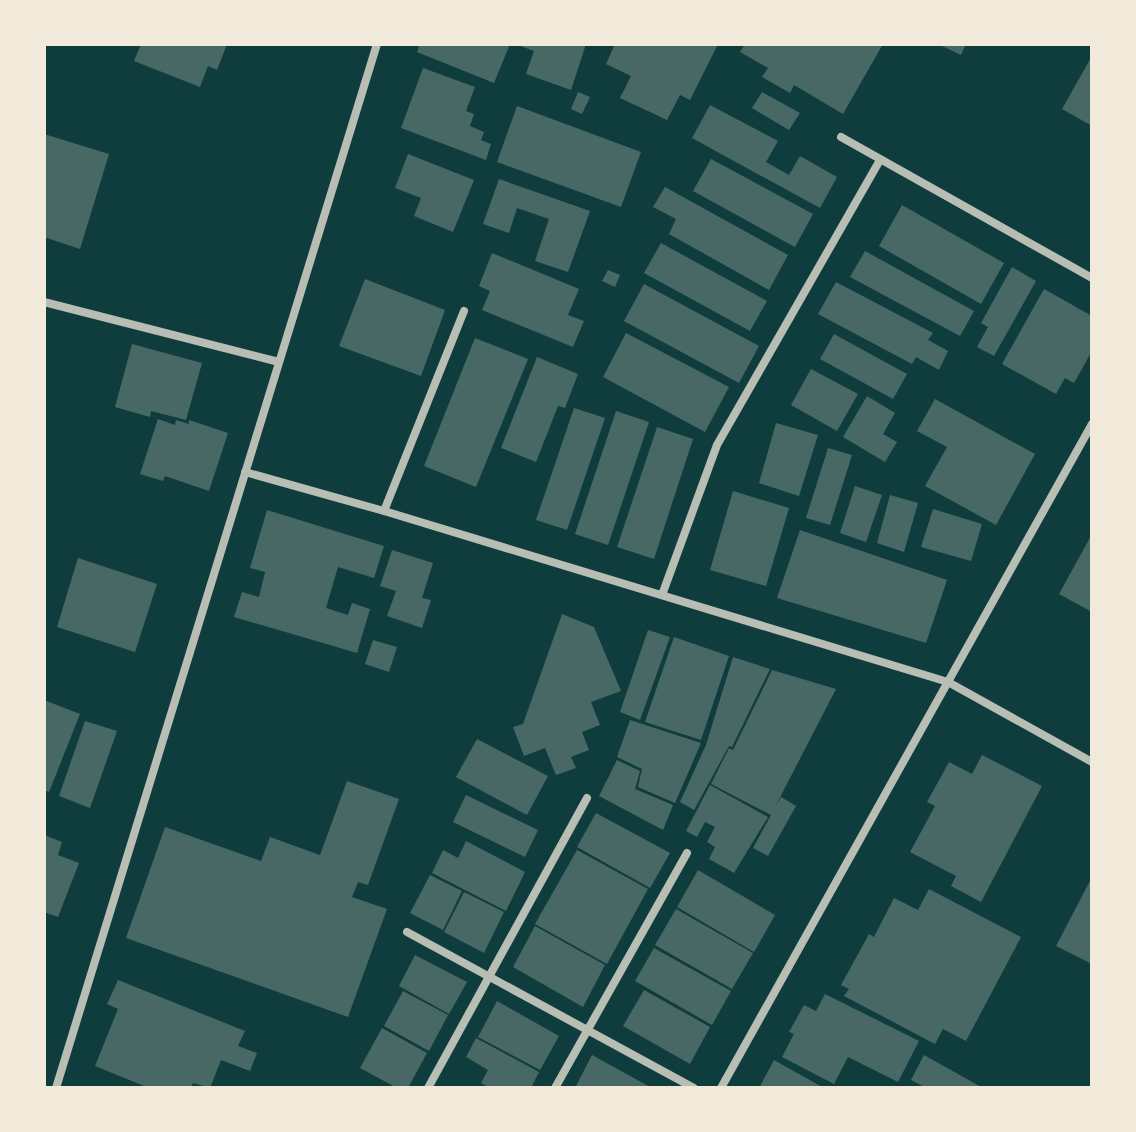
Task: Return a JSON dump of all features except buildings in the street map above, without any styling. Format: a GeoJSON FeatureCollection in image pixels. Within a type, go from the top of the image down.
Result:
{"type":"FeatureCollection","features":[{"type":"Feature","properties":{"kind":"street"},"geometry":{"type":"LineString","coordinates":[[56,1088],[377,44]]}},
{"type":"Feature","properties":{"kind":"street"},"geometry":{"type":"LineString","coordinates":[[841,137],[1092,278]]}},
{"type":"Feature","properties":{"kind":"street"},"geometry":{"type":"LineString","coordinates":[[662,595],[717,445],[880,160]]}},
{"type":"Feature","properties":{"kind":"street"},"geometry":{"type":"LineString","coordinates":[[44,302],[279,362]]}},
{"type":"Feature","properties":{"kind":"street"},"geometry":{"type":"LineString","coordinates":[[384,511],[464,311]]}},
{"type":"Feature","properties":{"kind":"street"},"geometry":{"type":"LineString","coordinates":[[721,1088],[1092,424]]}},
{"type":"Feature","properties":{"kind":"street"},"geometry":{"type":"LineString","coordinates":[[245,472],[384,511],[948,682],[1092,762]]}},
{"type":"Feature","properties":{"kind":"street"},"geometry":{"type":"LineString","coordinates":[[428,1088],[587,798]]}},
{"type":"Feature","properties":{"kind":"street"},"geometry":{"type":"LineString","coordinates":[[555,1088],[687,853]]}},
{"type":"Feature","properties":{"kind":"street"},"geometry":{"type":"LineString","coordinates":[[407,932],[694,1088]]}}]}
